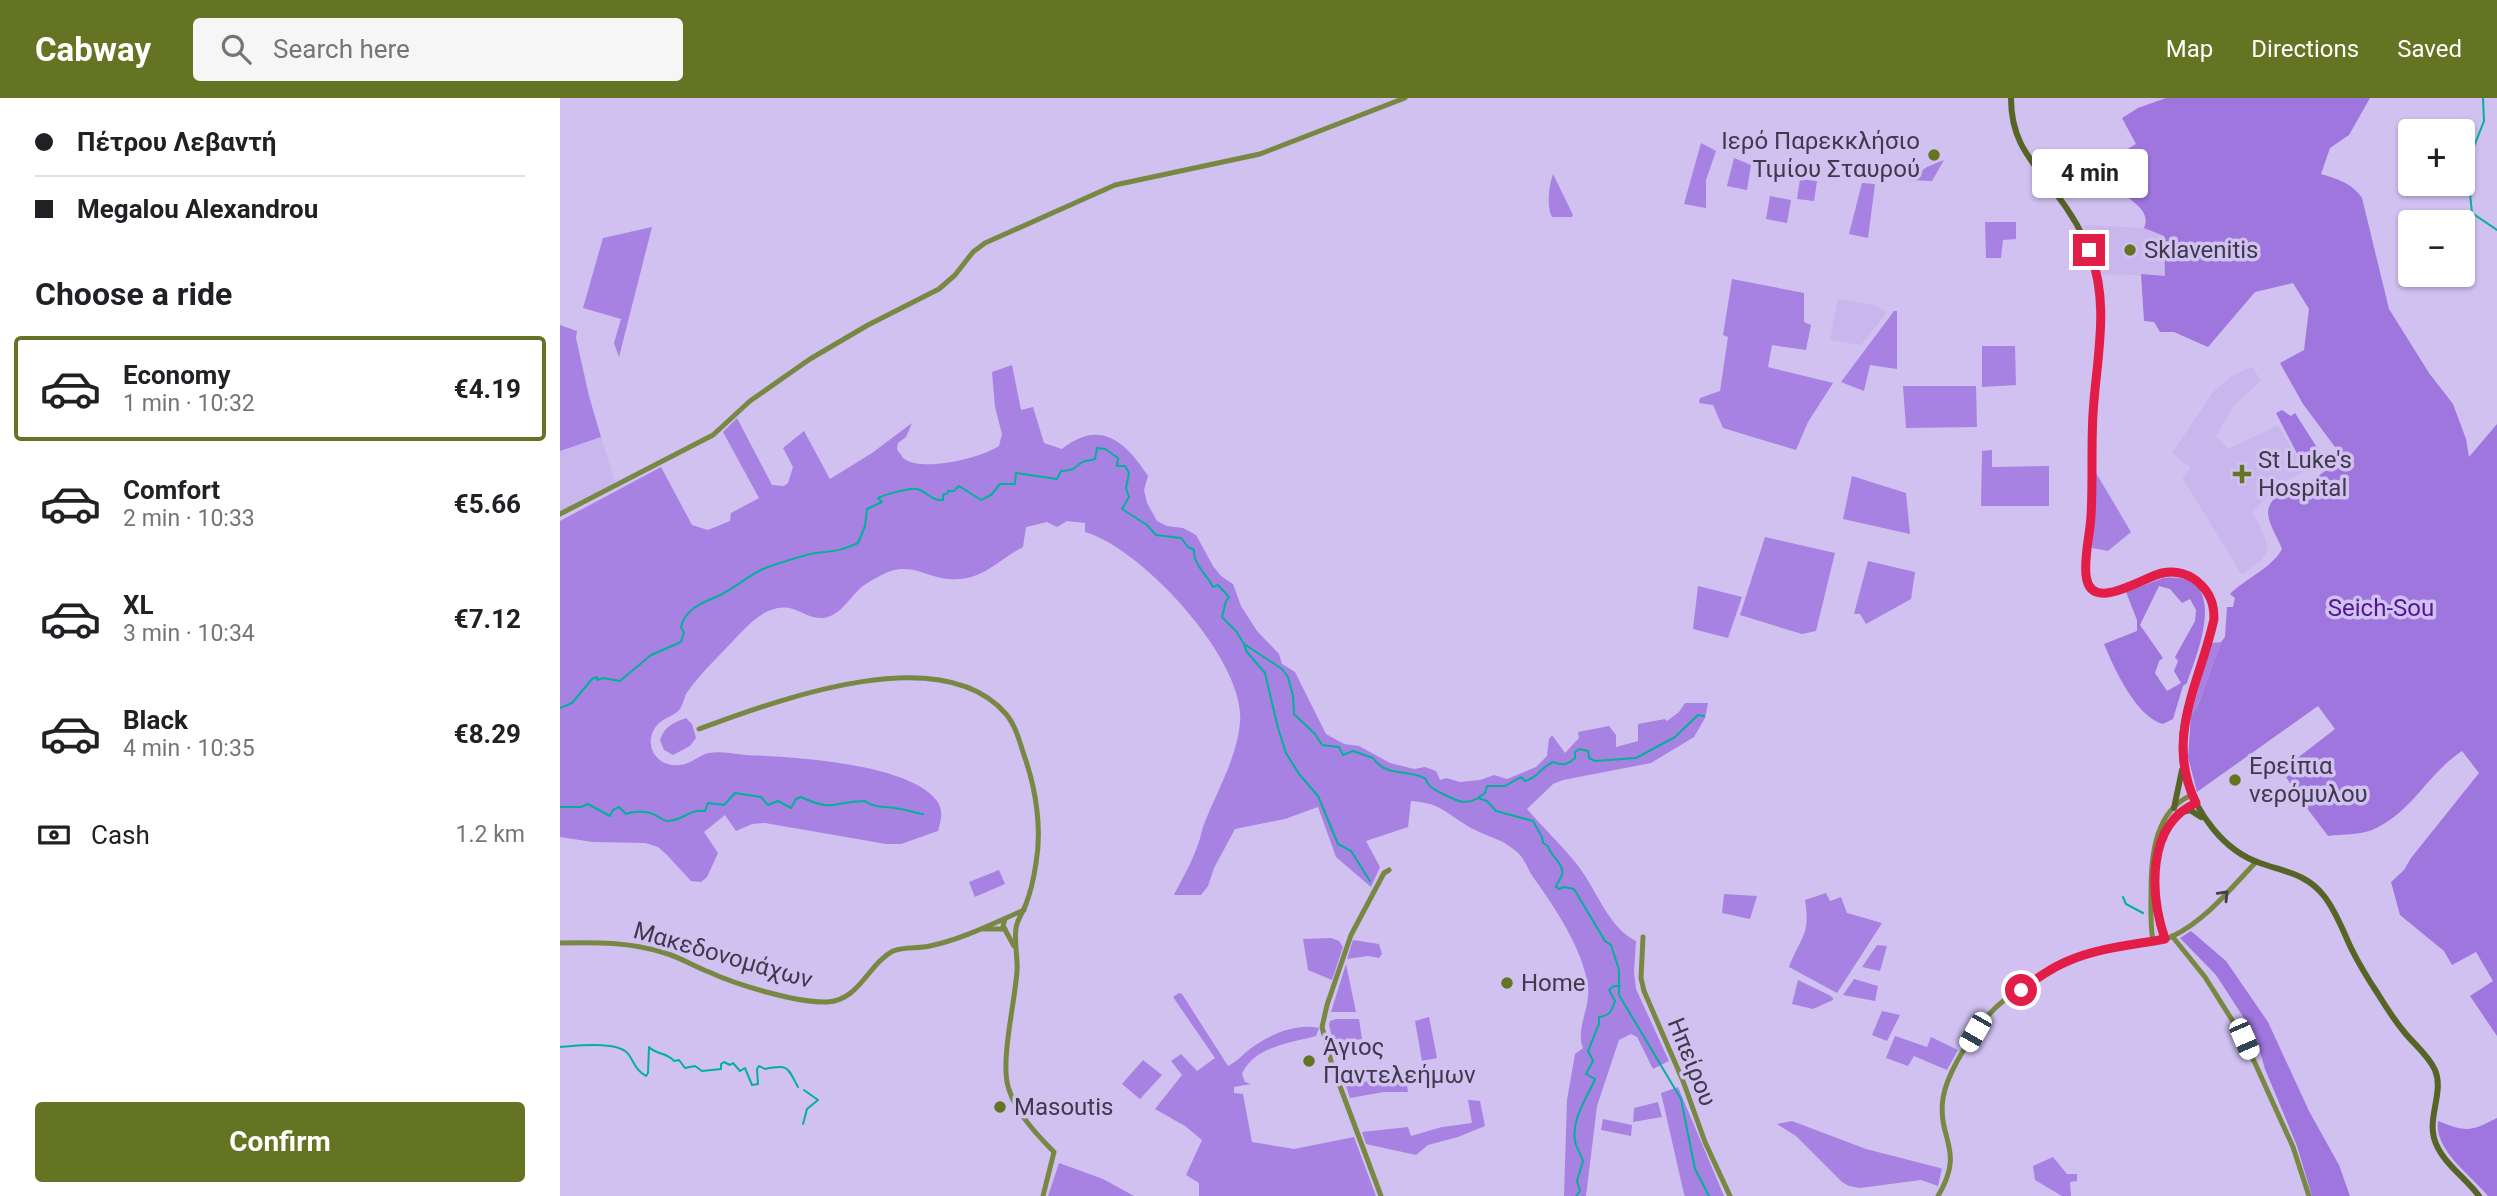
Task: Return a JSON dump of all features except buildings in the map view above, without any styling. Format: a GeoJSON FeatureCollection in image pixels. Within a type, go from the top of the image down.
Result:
{"type":"FeatureCollection","features":[{"type":"Feature","properties":{"kind":"main road"},"geometry":{"type":"LineString","coordinates":[[2011,98],[2013,127],[2021,148],[2055,192],[2078,228],[2094,261],[2099,286],[2101,342],[2092,436],[2087,581],[2094,590],[2107,593],[2162,573],[2181,573],[2199,582],[2212,602],[2212,625],[2185,721],[2183,765],[2176,811],[2193,811],[2241,853],[2256,862],[2302,877],[2327,900],[2378,994],[2398,1024],[2434,1068],[2438,1085],[2433,1128],[2436,1143],[2479,1196]]}},
{"type":"Feature","properties":{"kind":"main road"},"geometry":{"type":"LineString","coordinates":[[2183,765],[2192,795],[2213,829]]}},
{"type":"Feature","properties":{"kind":"street"},"geometry":{"type":"LineString","coordinates":[[560,514],[713,435],[750,401],[810,359],[939,289],[958,271],[971,253],[985,243],[1111,186],[1260,154],[1405,98]]}},
{"type":"Feature","properties":{"kind":"street"},"geometry":{"type":"LineString","coordinates":[[699,729],[770,703],[864,680],[942,681],[980,694],[1000,708],[1012,723],[1032,785],[1037,818],[1037,860],[1024,910],[1016,926],[1011,931],[1006,930]]}},
{"type":"Feature","properties":{"kind":"street"},"geometry":{"type":"LineString","coordinates":[[2165,939],[2157,911],[2155,873],[2163,837],[2179,802],[2192,795]]}},
{"type":"Feature","properties":{"kind":"street"},"geometry":{"type":"LineString","coordinates":[[2153,941],[2153,850],[2157,834],[2176,811],[2196,803]]}},
{"type":"Feature","properties":{"kind":"street"},"geometry":{"type":"LineString","coordinates":[[1938,1196],[1952,1165],[1943,1111],[1944,1094],[1955,1068],[1982,1022],[2015,994],[2061,964],[2090,953],[2172,936],[2221,900],[2256,862]]}},
{"type":"Feature","properties":{"kind":"street"},"geometry":{"type":"LineString","coordinates":[[1381,1196],[1332,1065],[1322,1027],[1351,935],[1388,870]]}},
{"type":"Feature","properties":{"kind":"street","name":"Μακεδονομάχων"},"geometry":{"type":"LineString","coordinates":[[560,943],[608,942],[647,948],[679,958],[712,974],[766,990],[829,1002],[860,986],[886,956],[893,952],[928,947],[981,929],[1024,910]]}},
{"type":"Feature","properties":{"kind":"street"},"geometry":{"type":"LineString","coordinates":[[1016,949],[1003,924],[1007,918],[1015,920],[1017,969],[1006,1067],[1008,1085],[1022,1114],[1054,1152],[1043,1196]]}},
{"type":"Feature","properties":{"kind":"street","name":"Μακεδονομάχων"},"geometry":{"type":"LineString","coordinates":[[981,929],[1006,930]]}},
{"type":"Feature","properties":{"kind":"street"},"geometry":{"type":"LineString","coordinates":[[2172,936],[2205,977],[2244,1039],[2292,1147],[2309,1196]]}},
{"type":"Feature","properties":{"kind":"street","name":"Ηπείρου"},"geometry":{"type":"LineString","coordinates":[[1643,937],[1641,978],[1644,992],[1683,1081],[1702,1135],[1730,1196]]}},
{"type":"Feature","properties":{"kind":"shaded area"},"geometry":{"type":"Polygon","coordinates":[[[1701,143],[1716,151],[1706,180],[1706,208],[1684,204],[1701,143]]]}},
{"type":"Feature","properties":{"kind":"shaded area"},"geometry":{"type":"Polygon","coordinates":[[[1734,158],[1751,165],[1747,190],[1727,186],[1734,158]]]}},
{"type":"Feature","properties":{"kind":"shaded area"},"geometry":{"type":"Polygon","coordinates":[[[1944,160],[1932,181],[1908,180],[1927,167],[1944,160]]]}},
{"type":"Feature","properties":{"kind":"shaded area"},"geometry":{"type":"Polygon","coordinates":[[[1553,174],[1572,217],[1552,217],[1549,196],[1553,174]]]}},
{"type":"Feature","properties":{"kind":"shaded area"},"geometry":{"type":"Polygon","coordinates":[[[1800,179],[1817,181],[1814,201],[1797,199],[1800,179]]]}},
{"type":"Feature","properties":{"kind":"shaded area"},"geometry":{"type":"Polygon","coordinates":[[[1862,183],[1875,184],[1868,238],[1849,234],[1862,183]]]}},
{"type":"Feature","properties":{"kind":"shaded area"},"geometry":{"type":"Polygon","coordinates":[[[1770,196],[1791,200],[1787,223],[1766,219],[1770,196]]]}},
{"type":"Feature","properties":{"kind":"shaded area"},"geometry":{"type":"Polygon","coordinates":[[[1985,222],[2016,222],[2016,239],[2003,240],[2001,258],[1986,258],[1985,222]]]}},
{"type":"Feature","properties":{"kind":"shaded area"},"geometry":{"type":"Polygon","coordinates":[[[2083,225],[2144,228],[2164,236],[2165,276],[2102,274],[2098,256],[2083,225]]]}},
{"type":"Feature","properties":{"kind":"shaded area"},"geometry":{"type":"Polygon","coordinates":[[[652,227],[619,357],[614,343],[621,319],[583,308],[603,238],[652,227]]]}},
{"type":"Feature","properties":{"kind":"shaded area"},"geometry":{"type":"Polygon","coordinates":[[[1732,279],[1804,293],[1804,322],[1811,325],[1806,350],[1772,345],[1768,367],[1833,383],[1808,422],[1796,450],[1723,428],[1713,405],[1699,403],[1700,398],[1720,391],[1728,337],[1723,335],[1732,279]]]}},
{"type":"Feature","properties":{"kind":"shaded area"},"geometry":{"type":"Polygon","coordinates":[[[1838,299],[1877,306],[1886,313],[1861,345],[1830,340],[1838,299]]]}},
{"type":"Feature","properties":{"kind":"shaded area"},"geometry":{"type":"Polygon","coordinates":[[[1894,311],[1897,311],[1897,369],[1870,365],[1864,391],[1841,382],[1894,311]]]}},
{"type":"Feature","properties":{"kind":"shaded area"},"geometry":{"type":"Polygon","coordinates":[[[560,325],[577,331],[576,338],[589,396],[601,437],[560,451],[560,325]]]}},
{"type":"Feature","properties":{"kind":"shaded area"},"geometry":{"type":"Polygon","coordinates":[[[1982,346],[2015,346],[2016,385],[1982,387],[1982,346]]]}},
{"type":"Feature","properties":{"kind":"shaded area"},"geometry":{"type":"Polygon","coordinates":[[[1012,365],[1021,410],[1033,407],[1044,443],[1062,449],[1088,435],[1100,435],[1111,438],[1131,453],[1148,476],[1144,490],[1147,503],[1157,521],[1167,526],[1183,528],[1196,535],[1213,566],[1233,584],[1241,606],[1257,631],[1279,654],[1282,664],[1295,672],[1326,734],[1344,744],[1359,746],[1390,763],[1436,771],[1440,780],[1446,778],[1460,782],[1494,775],[1507,779],[1536,767],[1547,756],[1552,735],[1565,753],[1579,738],[1578,732],[1609,726],[1616,735],[1616,747],[1638,741],[1638,724],[1665,719],[1667,721],[1679,712],[1685,703],[1708,703],[1705,718],[1694,737],[1651,763],[1563,780],[1553,784],[1527,809],[1579,867],[1618,927],[1636,941],[1636,989],[1669,1061],[1653,1069],[1637,1037],[1631,1034],[1619,1040],[1597,1106],[1586,1196],[1564,1196],[1567,1100],[1575,1054],[1583,1048],[1581,1034],[1588,986],[1574,943],[1523,859],[1513,849],[1438,807],[1411,801],[1408,827],[1366,841],[1380,867],[1371,887],[1336,857],[1318,807],[1285,819],[1235,829],[1214,868],[1208,886],[1201,895],[1174,895],[1195,853],[1235,749],[1240,722],[1237,697],[1226,669],[1209,639],[1186,610],[1161,583],[1134,560],[1108,542],[1085,532],[1085,523],[1067,521],[1057,527],[1047,522],[1026,527],[1023,547],[980,574],[970,577],[948,579],[899,569],[863,586],[835,614],[823,618],[784,607],[767,612],[751,623],[713,661],[686,694],[680,709],[660,722],[653,731],[651,746],[654,753],[664,763],[671,765],[684,764],[709,753],[723,752],[848,764],[902,778],[923,788],[937,801],[941,812],[938,831],[901,844],[886,844],[765,823],[752,824],[736,831],[725,815],[704,832],[718,853],[707,877],[701,882],[691,881],[658,847],[645,843],[593,842],[560,837],[560,521],[661,467],[692,525],[708,530],[730,521],[731,513],[759,498],[723,432],[737,418],[772,485],[784,486],[788,483],[793,467],[783,448],[804,431],[830,479],[872,453],[912,423],[906,437],[898,443],[897,449],[903,458],[923,464],[937,464],[979,455],[999,446],[1002,434],[995,407],[992,372],[1012,365]]]}},
{"type":"Feature","properties":{"kind":"shaded area","name":"St Luke's Hospital"},"geometry":{"type":"Polygon","coordinates":[[[2252,367],[2261,381],[2235,404],[2216,436],[2228,449],[2278,425],[2305,471],[2280,485],[2252,512],[2268,549],[2262,559],[2242,575],[2182,477],[2191,468],[2172,453],[2214,391],[2232,376],[2252,367]]]}},
{"type":"Feature","properties":{"kind":"shaded area"},"geometry":{"type":"Polygon","coordinates":[[[1903,386],[1976,386],[1977,427],[1906,428],[1903,386]]]}},
{"type":"Feature","properties":{"kind":"shaded area"},"geometry":{"type":"Polygon","coordinates":[[[601,437],[615,482],[560,511],[560,451],[601,437]]]}},
{"type":"Feature","properties":{"kind":"shaded area"},"geometry":{"type":"Polygon","coordinates":[[[1992,450],[1992,467],[2049,466],[2049,506],[1981,506],[1982,451],[1992,450]]]}},
{"type":"Feature","properties":{"kind":"shaded area"},"geometry":{"type":"Polygon","coordinates":[[[2096,473],[2131,532],[2108,551],[2092,548],[2096,473]]]}},
{"type":"Feature","properties":{"kind":"shaded area"},"geometry":{"type":"Polygon","coordinates":[[[1852,476],[1906,493],[1910,534],[1843,519],[1852,476]]]}},
{"type":"Feature","properties":{"kind":"shaded area"},"geometry":{"type":"Polygon","coordinates":[[[1765,537],[1835,553],[1816,631],[1802,634],[1740,615],[1765,537]]]}},
{"type":"Feature","properties":{"kind":"shaded area"},"geometry":{"type":"Polygon","coordinates":[[[1868,561],[1915,572],[1911,599],[1866,624],[1860,614],[1854,614],[1868,561]]]}},
{"type":"Feature","properties":{"kind":"shaded area"},"geometry":{"type":"Polygon","coordinates":[[[1698,586],[1742,597],[1728,638],[1693,629],[1698,586]]]}},
{"type":"Feature","properties":{"kind":"shaded area"},"geometry":{"type":"Polygon","coordinates":[[[2221,642],[2197,708],[2191,715],[2211,643],[2221,642]]]}},
{"type":"Feature","properties":{"kind":"shaded area"},"geometry":{"type":"Polygon","coordinates":[[[686,718],[692,724],[696,738],[690,746],[673,755],[664,750],[660,740],[664,731],[686,718]]]}},
{"type":"Feature","properties":{"kind":"shaded area"},"geometry":{"type":"Polygon","coordinates":[[[999,870],[1005,884],[975,897],[969,882],[999,870]]]}},
{"type":"Feature","properties":{"kind":"shaded area"},"geometry":{"type":"Polygon","coordinates":[[[1826,893],[1830,901],[1841,897],[1847,913],[1882,923],[1837,993],[1789,967],[1807,921],[1805,900],[1826,893]]]}},
{"type":"Feature","properties":{"kind":"shaded area"},"geometry":{"type":"Polygon","coordinates":[[[1724,894],[1757,896],[1750,919],[1722,913],[1724,894]]]}},
{"type":"Feature","properties":{"kind":"shaded area"},"geometry":{"type":"Polygon","coordinates":[[[1331,938],[1339,941],[1343,947],[1332,980],[1308,970],[1303,939],[1331,938]]]}},
{"type":"Feature","properties":{"kind":"shaded area"},"geometry":{"type":"Polygon","coordinates":[[[1353,940],[1379,944],[1382,954],[1379,958],[1368,956],[1347,959],[1353,940]]]}},
{"type":"Feature","properties":{"kind":"shaded area"},"geometry":{"type":"Polygon","coordinates":[[[1877,945],[1887,946],[1880,971],[1862,967],[1877,945]]]}},
{"type":"Feature","properties":{"kind":"shaded area"},"geometry":{"type":"Polygon","coordinates":[[[1346,964],[1356,1012],[1331,1012],[1346,964]]]}},
{"type":"Feature","properties":{"kind":"shaded area"},"geometry":{"type":"Polygon","coordinates":[[[1854,979],[1878,986],[1875,1001],[1843,995],[1854,979]]]}},
{"type":"Feature","properties":{"kind":"shaded area"},"geometry":{"type":"Polygon","coordinates":[[[1798,980],[1829,995],[1833,1000],[1813,1009],[1792,1004],[1798,980]]]}},
{"type":"Feature","properties":{"kind":"shaded area"},"geometry":{"type":"Polygon","coordinates":[[[1179,993],[1228,1066],[1274,1035],[1301,1027],[1319,1028],[1316,1036],[1284,1044],[1255,1058],[1242,1074],[1245,1082],[1251,1084],[1234,1087],[1234,1093],[1243,1094],[1252,1142],[1294,1149],[1354,1137],[1376,1196],[1199,1196],[1199,1183],[1186,1175],[1202,1140],[1185,1126],[1155,1109],[1182,1075],[1171,1061],[1181,1054],[1197,1071],[1215,1058],[1173,997],[1179,993]]]}},
{"type":"Feature","properties":{"kind":"shaded area"},"geometry":{"type":"Polygon","coordinates":[[[1882,1011],[1900,1015],[1887,1041],[1872,1035],[1882,1011]]]}},
{"type":"Feature","properties":{"kind":"shaded area"},"geometry":{"type":"Polygon","coordinates":[[[1429,1017],[1437,1058],[1422,1061],[1415,1021],[1429,1017]]]}},
{"type":"Feature","properties":{"kind":"shaded area"},"geometry":{"type":"Polygon","coordinates":[[[1359,1019],[1362,1039],[1334,1045],[1329,1025],[1330,1021],[1359,1019]]]}},
{"type":"Feature","properties":{"kind":"shaded area"},"geometry":{"type":"Polygon","coordinates":[[[1895,1036],[1927,1047],[1931,1037],[1958,1050],[1947,1070],[1914,1056],[1908,1066],[1886,1058],[1895,1036]]]}},
{"type":"Feature","properties":{"kind":"shaded area"},"geometry":{"type":"Polygon","coordinates":[[[1143,1060],[1162,1075],[1140,1099],[1122,1084],[1143,1060]]]}},
{"type":"Feature","properties":{"kind":"shaded area"},"geometry":{"type":"Polygon","coordinates":[[[1405,1073],[1408,1092],[1384,1092],[1350,1098],[1346,1086],[1405,1073]]]}},
{"type":"Feature","properties":{"kind":"shaded area"},"geometry":{"type":"Polygon","coordinates":[[[1678,1087],[1724,1196],[1684,1194],[1661,1093],[1678,1087]]]}},
{"type":"Feature","properties":{"kind":"shaded area"},"geometry":{"type":"Polygon","coordinates":[[[1468,1100],[1480,1101],[1485,1126],[1428,1145],[1416,1155],[1366,1144],[1362,1132],[1408,1127],[1411,1136],[1442,1127],[1472,1123],[1468,1100]]]}},
{"type":"Feature","properties":{"kind":"shaded area"},"geometry":{"type":"Polygon","coordinates":[[[1658,1102],[1662,1117],[1633,1122],[1634,1108],[1658,1102]]]}},
{"type":"Feature","properties":{"kind":"shaded area"},"geometry":{"type":"Polygon","coordinates":[[[1603,1119],[1632,1125],[1631,1136],[1601,1130],[1603,1119]]]}},
{"type":"Feature","properties":{"kind":"shaded area"},"geometry":{"type":"Polygon","coordinates":[[[1792,1121],[1866,1149],[1940,1168],[1938,1186],[1921,1180],[1860,1188],[1849,1186],[1796,1136],[1777,1124],[1792,1121]]]}},
{"type":"Feature","properties":{"kind":"shaded area"},"geometry":{"type":"Polygon","coordinates":[[[2053,1157],[2067,1174],[2077,1174],[2077,1181],[2070,1182],[2071,1196],[2062,1196],[2035,1180],[2033,1166],[2053,1157]]]}},
{"type":"Feature","properties":{"kind":"shaded area"},"geometry":{"type":"Polygon","coordinates":[[[1059,1163],[1103,1179],[1134,1196],[1048,1196],[1059,1163]]]}},
{"type":"Feature","properties":{"kind":"green space","name":"Seich-Sou"},"geometry":{"type":"Polygon","coordinates":[[[2166,98],[2370,98],[2349,135],[2330,148],[2321,174],[2349,185],[2362,198],[2389,309],[2429,373],[2453,404],[2466,439],[2469,457],[2497,424],[2497,1036],[2470,996],[2493,981],[2476,952],[2452,965],[2444,951],[2400,915],[2391,882],[2404,870],[2479,773],[2462,751],[2386,823],[2367,832],[2328,836],[2282,770],[2335,729],[2318,706],[2197,792],[2188,757],[2191,715],[2197,708],[2225,637],[2227,607],[2233,607],[2235,598],[2230,594],[2272,562],[2282,549],[2268,517],[2274,499],[2285,491],[2315,479],[2341,455],[2303,404],[2280,363],[2304,350],[2309,309],[2293,283],[2255,292],[2208,347],[2174,332],[2160,332],[2154,322],[2144,321],[2141,274],[2165,276],[2164,236],[2144,228],[2146,222],[2142,211],[2117,190],[2116,178],[2103,164],[2136,144],[2122,118],[2138,108],[2166,98]]]}},
{"type":"Feature","properties":{"kind":"green space"},"geometry":{"type":"Polygon","coordinates":[[[2282,410],[2291,416],[2295,413],[2323,457],[2304,467],[2276,413],[2282,410]]]}},
{"type":"Feature","properties":{"kind":"green space"},"geometry":{"type":"Polygon","coordinates":[[[2163,578],[2184,579],[2197,587],[2204,599],[2205,616],[2198,652],[2187,683],[2183,686],[2173,719],[2163,724],[2153,720],[2135,702],[2104,644],[2137,631],[2137,620],[2126,592],[2163,578]],[[2159,586],[2140,625],[2163,658],[2159,661],[2155,673],[2167,691],[2181,683],[2174,671],[2178,661],[2175,657],[2195,621],[2196,610],[2190,599],[2182,603],[2170,589],[2159,586]]]}},
{"type":"Feature","properties":{"kind":"green space"},"geometry":{"type":"Polygon","coordinates":[[[2191,931],[2226,961],[2268,1022],[2309,1111],[2339,1165],[2350,1196],[2312,1196],[2297,1146],[2265,1069],[2255,1035],[2216,975],[2180,938],[2191,931]]]}},
{"type":"Feature","properties":{"kind":"green space"},"geometry":{"type":"Polygon","coordinates":[[[2497,1118],[2497,1196],[2488,1196],[2447,1152],[2438,1132],[2438,1121],[2468,1129],[2497,1118]]]}},
{"type":"Feature","properties":{"kind":"waterway"},"geometry":{"type":"LineString","coordinates":[[2483,98],[2484,121],[2467,164],[2472,213],[2497,230]]}},
{"type":"Feature","properties":{"kind":"waterway"},"geometry":{"type":"LineString","coordinates":[[560,708],[572,703],[592,679],[597,677],[597,680],[603,678],[620,681],[651,655],[681,642],[684,632],[681,628],[689,612],[757,572],[798,557],[846,548],[858,543],[865,526],[867,509],[882,502],[878,498],[914,489],[943,500],[943,495],[959,486],[981,500],[991,495],[1000,484],[1015,484],[1016,473],[1057,479],[1061,471],[1095,459],[1097,448],[1105,449],[1118,458],[1117,466],[1125,466],[1129,473],[1126,488],[1129,497],[1122,509],[1147,525],[1156,535],[1181,538],[1194,550],[1198,565],[1213,587],[1218,585],[1229,597],[1222,617],[1244,644],[1282,669],[1288,677],[1294,714],[1315,734],[1322,745],[1339,747],[1343,755],[1353,751],[1373,758],[1383,768],[1422,777],[1434,789],[1456,800],[1468,802],[1478,798],[1487,801],[1496,811],[1533,821],[1543,843],[1548,846],[1561,867],[1562,875],[1556,887],[1574,889],[1605,941],[1611,945],[1619,970],[1619,995],[1681,1099],[1695,1169],[1709,1196]]}},
{"type":"Feature","properties":{"kind":"waterway"},"geometry":{"type":"LineString","coordinates":[[1244,645],[1265,673],[1286,753],[1299,774],[1318,796],[1338,844],[1351,851],[1370,881]]}},
{"type":"Feature","properties":{"kind":"waterway"},"geometry":{"type":"LineString","coordinates":[[1479,797],[1485,793],[1487,786],[1505,786],[1521,777],[1525,781],[1553,762],[1567,763],[1575,758],[1575,752],[1579,749],[1588,751],[1589,758],[1595,761],[1636,758],[1675,737],[1698,715],[1704,716]]}},
{"type":"Feature","properties":{"kind":"waterway"},"geometry":{"type":"LineString","coordinates":[[560,807],[581,807],[588,804],[610,816],[613,810],[619,807],[626,814],[647,812],[668,821],[705,811],[708,803],[724,805],[735,793],[761,797],[768,805],[778,801],[791,808],[796,799],[801,797],[827,805],[865,801],[877,806],[923,814]]}},
{"type":"Feature","properties":{"kind":"waterway"},"geometry":{"type":"LineString","coordinates":[[2123,897],[2126,904],[2143,913]]}},
{"type":"Feature","properties":{"kind":"waterway"},"geometry":{"type":"LineString","coordinates":[[1576,1196],[1580,1191],[1577,1181],[1583,1161],[1576,1145],[1575,1128],[1580,1110],[1595,1079],[1586,1074],[1593,1061],[1588,1051],[1599,1024],[1599,1017],[1608,1014],[1614,1005],[1615,1001],[1609,990],[1620,986]]}},
{"type":"Feature","properties":{"kind":"waterway"},"geometry":{"type":"LineString","coordinates":[[560,1047],[617,1047],[624,1050],[646,1076],[649,1047],[674,1061],[679,1060],[685,1068],[695,1066],[702,1071],[721,1069],[724,1062],[730,1065],[733,1063],[740,1071],[745,1068],[752,1085],[758,1084],[759,1066],[765,1069],[783,1067],[789,1071],[798,1087]]}},
{"type":"Feature","properties":{"kind":"waterway"},"geometry":{"type":"LineString","coordinates":[[803,1124],[807,1109],[818,1100],[804,1090]]}},
{"type":"Feature","properties":{"kind":"place","name":"Ιερό Παρεκκλήσιο Τιμίου Σταυρού"},"geometry":{"type":"Point","coordinates":[1934,155]}},
{"type":"Feature","properties":{"kind":"place","name":"Sklavenitis"},"geometry":{"type":"Point","coordinates":[2130,250]}},
{"type":"Feature","properties":{"kind":"place","name":"St Luke's Hospital"},"geometry":{"type":"Point","coordinates":[2242,474]}},
{"type":"Feature","properties":{"kind":"place","name":"Ερείπια νερόμυλου"},"geometry":{"type":"Point","coordinates":[2235,780]}},
{"type":"Feature","properties":{"kind":"place","name":"Home"},"geometry":{"type":"Point","coordinates":[1507,983]}},
{"type":"Feature","properties":{"kind":"place","name":"Άγιος Παντελεήμων"},"geometry":{"type":"Point","coordinates":[1309,1061]}},
{"type":"Feature","properties":{"kind":"place","name":"Masoutis"},"geometry":{"type":"Point","coordinates":[1000,1107]}},
{"type":"Feature","properties":{"kind":"route"},"geometry":{"type":"LineString","coordinates":[[2021,990],[2061,964],[2090,953],[2165,939],[2157,911],[2155,873],[2160,845],[2168,826],[2178,813],[2196,803],[2184,769],[2183,734],[2187,709],[2214,619],[2213,605],[2208,593],[2202,585],[2183,573],[2162,573],[2107,593],[2099,593],[2087,581],[2094,401],[2101,342],[2099,286],[2089,250]]}}]}
